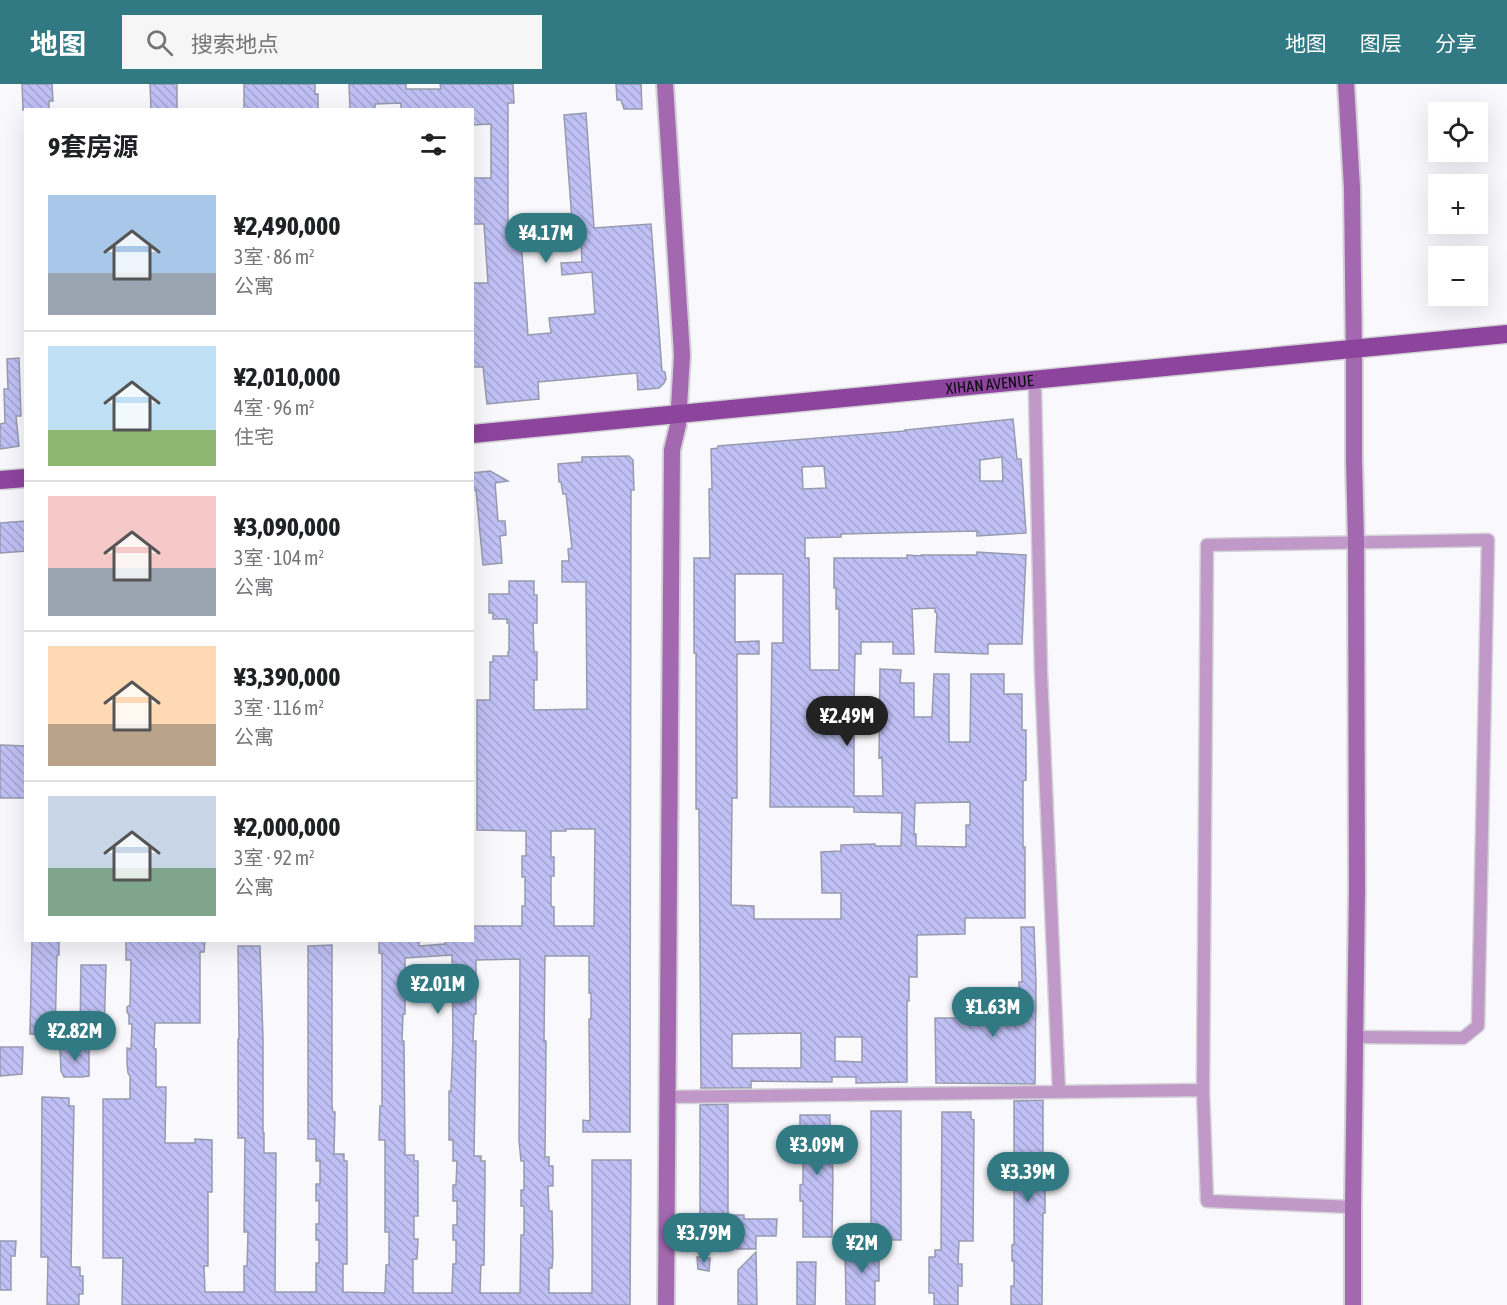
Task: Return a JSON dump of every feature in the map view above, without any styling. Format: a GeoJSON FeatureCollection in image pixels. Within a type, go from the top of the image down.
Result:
{"type":"FeatureCollection","features":[{"type":"Feature","properties":{"kind":"main road","name":"XIHAN AVENUE"},"geometry":{"type":"LineString","coordinates":[[474,434],[1035,391],[1507,334]]}},
{"type":"Feature","properties":{"kind":"main road","name":"XIHAN AVENUE"},"geometry":{"type":"LineString","coordinates":[[474,446],[678,419],[1354,354],[1507,345]]}},
{"type":"Feature","properties":{"kind":"main road"},"geometry":{"type":"LineString","coordinates":[[0,480],[24,478]]}},
{"type":"Feature","properties":{"kind":"main road"},"geometry":{"type":"LineString","coordinates":[[0,492],[24,490]]}},
{"type":"Feature","properties":{"kind":"street"},"geometry":{"type":"LineString","coordinates":[[665,84],[682,355],[678,419],[672,450],[666,1305]]}},
{"type":"Feature","properties":{"kind":"street"},"geometry":{"type":"LineString","coordinates":[[1346,84],[1352,188],[1356,542],[1357,890],[1353,1305]]}},
{"type":"Feature","properties":{"kind":"street"},"geometry":{"type":"LineString","coordinates":[[1035,391],[1041,673],[1059,1092]]}},
{"type":"Feature","properties":{"kind":"street"},"geometry":{"type":"LineString","coordinates":[[1353,1208],[1207,1201],[1203,1090],[1208,545],[1488,540],[1478,1026],[1463,1038],[1355,1037]]}},
{"type":"Feature","properties":{"kind":"street"},"geometry":{"type":"LineString","coordinates":[[667,1097],[1203,1090]]}},
{"type":"Feature","properties":{"kind":"building"},"geometry":{"type":"Polygon","coordinates":[[[22,84],[52,84],[53,101],[49,101],[49,108],[24,108],[23,110],[22,84]]]}},
{"type":"Feature","properties":{"kind":"building"},"geometry":{"type":"Polygon","coordinates":[[[150,84],[177,84],[177,108],[151,108],[150,84]]]}},
{"type":"Feature","properties":{"kind":"building"},"geometry":{"type":"Polygon","coordinates":[[[244,84],[315,84],[315,94],[318,94],[318,108],[244,108],[244,84]]]}},
{"type":"Feature","properties":{"kind":"building"},"geometry":{"type":"Polygon","coordinates":[[[349,84],[406,84],[406,89],[441,89],[440,84],[513,84],[514,103],[508,103],[508,224],[520,223],[520,226],[557,224],[558,238],[521,240],[528,335],[551,333],[549,318],[595,314],[592,272],[562,275],[561,263],[582,262],[580,220],[572,220],[564,115],[586,113],[594,228],[651,224],[662,371],[665,372],[666,379],[664,383],[659,388],[638,390],[637,373],[538,382],[539,399],[487,404],[483,367],[474,367],[474,283],[488,283],[484,224],[474,224],[474,178],[491,178],[491,124],[474,125],[474,108],[401,108],[401,103],[375,104],[375,108],[350,108],[349,84]]]}},
{"type":"Feature","properties":{"kind":"building"},"geometry":{"type":"Polygon","coordinates":[[[616,84],[641,84],[642,109],[624,109],[621,100],[617,100],[616,84]]]}},
{"type":"Feature","properties":{"kind":"building"},"geometry":{"type":"Polygon","coordinates":[[[19,358],[21,416],[16,416],[19,446],[0,449],[0,424],[5,423],[4,389],[8,389],[7,359],[19,358]]]}},
{"type":"Feature","properties":{"kind":"building"},"geometry":{"type":"Polygon","coordinates":[[[1013,419],[1017,459],[1021,459],[1026,533],[977,536],[977,531],[841,534],[841,537],[805,538],[805,558],[809,558],[810,670],[839,670],[839,609],[836,609],[834,558],[907,558],[907,555],[977,555],[977,552],[1026,555],[1022,644],[988,644],[988,654],[935,652],[937,613],[935,608],[912,609],[914,654],[893,654],[893,642],[861,642],[861,654],[855,654],[854,704],[854,796],[883,796],[882,757],[879,758],[880,669],[901,670],[900,683],[914,683],[914,717],[932,717],[934,674],[949,674],[949,742],[970,742],[971,674],[1004,674],[1004,694],[1022,694],[1022,730],[1026,730],[1026,780],[1023,781],[1025,918],[965,918],[965,934],[917,935],[917,977],[909,977],[909,1001],[907,1001],[907,1082],[856,1083],[856,1077],[832,1077],[832,1082],[751,1081],[751,1088],[701,1088],[694,558],[710,558],[711,449],[718,448],[718,446],[1013,419]],[[1002,457],[980,460],[980,481],[1003,481],[1002,457]],[[824,466],[802,467],[803,489],[826,488],[824,466]],[[735,574],[735,642],[759,641],[759,654],[737,654],[737,798],[732,798],[731,905],[754,906],[754,919],[841,919],[841,893],[822,893],[821,852],[841,851],[841,845],[901,846],[902,813],[854,812],[854,807],[770,807],[772,643],[783,643],[783,574],[735,574]],[[970,802],[915,803],[916,846],[966,847],[966,825],[970,825],[970,802]],[[801,1033],[732,1034],[732,1068],[801,1068],[801,1033]],[[835,1037],[835,1061],[862,1062],[862,1037],[835,1037]]]}},
{"type":"Feature","properties":{"kind":"building"},"geometry":{"type":"Polygon","coordinates":[[[629,456],[633,460],[634,490],[631,490],[630,1132],[583,1132],[583,1120],[590,1121],[589,956],[545,956],[545,1157],[549,1157],[549,1166],[553,1166],[553,1186],[548,1186],[549,1211],[552,1211],[553,1256],[552,1268],[549,1268],[549,1293],[592,1293],[592,1160],[631,1160],[630,1305],[122,1305],[123,1258],[103,1258],[103,1099],[130,1099],[127,1048],[131,1049],[132,1024],[129,1024],[127,1007],[130,1005],[131,960],[126,960],[126,942],[205,942],[204,952],[200,952],[200,1023],[155,1023],[154,1049],[156,1049],[156,1087],[166,1087],[165,1143],[195,1143],[195,1139],[212,1140],[212,1192],[208,1192],[208,1266],[204,1266],[205,1292],[244,1292],[248,1232],[244,1232],[245,1138],[238,1138],[238,946],[260,946],[264,1153],[276,1153],[275,1292],[316,1292],[319,1240],[316,1240],[316,1224],[319,1224],[319,1200],[316,1201],[316,1184],[320,1184],[320,1161],[316,1161],[316,1139],[308,1139],[308,946],[332,945],[334,1154],[344,1154],[344,1161],[347,1161],[347,1264],[343,1264],[343,1292],[385,1293],[386,1265],[389,1265],[389,1232],[385,1232],[385,1140],[379,1140],[380,1106],[382,1106],[382,954],[379,953],[379,942],[419,942],[419,946],[445,944],[445,942],[474,942],[474,926],[522,926],[525,877],[522,877],[522,856],[526,856],[526,831],[477,830],[477,700],[490,700],[490,662],[493,662],[493,656],[508,656],[509,652],[509,623],[507,619],[493,619],[493,613],[489,613],[489,594],[509,594],[509,581],[534,581],[534,595],[537,595],[537,623],[533,623],[534,652],[537,652],[537,680],[534,680],[534,710],[587,709],[586,582],[562,582],[562,561],[569,561],[568,549],[572,548],[566,494],[563,494],[561,482],[559,482],[558,464],[582,462],[582,457],[629,456]],[[595,829],[551,831],[554,876],[551,876],[551,906],[554,907],[554,926],[594,926],[595,829]],[[452,955],[405,958],[405,1014],[403,1014],[402,1041],[404,1041],[405,1155],[414,1155],[414,1161],[418,1161],[418,1216],[414,1216],[414,1239],[418,1239],[417,1259],[413,1259],[413,1293],[452,1293],[453,1264],[456,1264],[456,1240],[453,1240],[453,1225],[457,1225],[457,1201],[453,1201],[453,1185],[456,1185],[457,1161],[453,1161],[453,1140],[449,1140],[449,1091],[451,1091],[453,1041],[452,955]],[[520,959],[476,960],[476,1014],[474,1014],[473,1041],[476,1041],[474,1156],[481,1156],[481,1161],[485,1161],[484,1265],[481,1265],[480,1293],[520,1293],[521,1235],[524,1235],[524,1206],[521,1206],[521,1190],[524,1190],[524,1161],[521,1161],[519,1140],[520,959]]]}},
{"type":"Feature","properties":{"kind":"building"},"geometry":{"type":"Polygon","coordinates":[[[490,471],[508,481],[495,483],[498,521],[505,521],[506,535],[500,536],[502,563],[483,565],[474,473],[490,471]]]}},
{"type":"Feature","properties":{"kind":"building"},"geometry":{"type":"Polygon","coordinates":[[[24,521],[24,551],[0,553],[0,523],[24,521]]]}},
{"type":"Feature","properties":{"kind":"building"},"geometry":{"type":"Polygon","coordinates":[[[0,745],[24,746],[24,798],[0,798],[0,745]]]}},
{"type":"Feature","properties":{"kind":"building"},"geometry":{"type":"Polygon","coordinates":[[[1021,927],[1034,927],[1035,1084],[936,1083],[935,1018],[1019,1018],[1019,982],[1022,982],[1021,927]]]}},
{"type":"Feature","properties":{"kind":"building"},"geometry":{"type":"Polygon","coordinates":[[[32,942],[59,942],[55,1035],[30,1034],[32,942]]]}},
{"type":"Feature","properties":{"kind":"building"},"geometry":{"type":"Polygon","coordinates":[[[81,965],[106,965],[104,1036],[80,1035],[81,965]]]}},
{"type":"Feature","properties":{"kind":"building"},"geometry":{"type":"Polygon","coordinates":[[[0,1047],[23,1047],[22,1074],[0,1076],[0,1047]]]}},
{"type":"Feature","properties":{"kind":"building"},"geometry":{"type":"Polygon","coordinates":[[[60,1047],[89,1048],[89,1076],[64,1077],[61,1071],[60,1047]]]}},
{"type":"Feature","properties":{"kind":"building"},"geometry":{"type":"Polygon","coordinates":[[[42,1097],[69,1098],[69,1106],[74,1106],[71,1267],[80,1267],[80,1276],[83,1276],[83,1294],[79,1294],[79,1305],[47,1305],[48,1257],[41,1257],[42,1097]]]}},
{"type":"Feature","properties":{"kind":"building"},"geometry":{"type":"Polygon","coordinates":[[[1043,1100],[1045,1213],[1043,1213],[1042,1305],[1011,1305],[1011,1286],[1014,1286],[1012,1245],[1014,1245],[1014,1101],[1043,1100]]]}},
{"type":"Feature","properties":{"kind":"building"},"geometry":{"type":"Polygon","coordinates":[[[728,1104],[728,1215],[744,1215],[744,1219],[777,1219],[776,1236],[756,1236],[756,1249],[737,1249],[738,1234],[700,1234],[700,1105],[728,1104]]]}},
{"type":"Feature","properties":{"kind":"building"},"geometry":{"type":"Polygon","coordinates":[[[871,1111],[901,1111],[901,1240],[871,1240],[871,1111]]]}},
{"type":"Feature","properties":{"kind":"building"},"geometry":{"type":"Polygon","coordinates":[[[942,1112],[971,1112],[971,1119],[974,1120],[973,1241],[959,1241],[958,1264],[962,1264],[962,1286],[958,1286],[958,1305],[934,1305],[934,1293],[929,1293],[929,1257],[935,1257],[935,1250],[941,1250],[942,1112]]]}},
{"type":"Feature","properties":{"kind":"building"},"geometry":{"type":"Polygon","coordinates":[[[800,1115],[830,1115],[830,1157],[832,1157],[833,1175],[832,1237],[803,1237],[803,1201],[800,1201],[800,1185],[803,1184],[803,1157],[800,1157],[800,1115]]]}},
{"type":"Feature","properties":{"kind":"building"},"geometry":{"type":"Polygon","coordinates":[[[0,1241],[16,1241],[15,1256],[11,1256],[11,1290],[0,1290],[0,1241]]]}},
{"type":"Feature","properties":{"kind":"building"},"geometry":{"type":"Polygon","coordinates":[[[845,1245],[879,1245],[879,1281],[875,1281],[875,1305],[846,1305],[845,1245]]]}},
{"type":"Feature","properties":{"kind":"building"},"geometry":{"type":"Polygon","coordinates":[[[756,1252],[757,1305],[738,1305],[738,1270],[756,1252]]]}},
{"type":"Feature","properties":{"kind":"building"},"geometry":{"type":"Polygon","coordinates":[[[697,1257],[710,1258],[709,1271],[698,1269],[697,1257]]]}},
{"type":"Feature","properties":{"kind":"building"},"geometry":{"type":"Polygon","coordinates":[[[797,1262],[816,1262],[815,1305],[797,1305],[797,1262]]]}}]}
